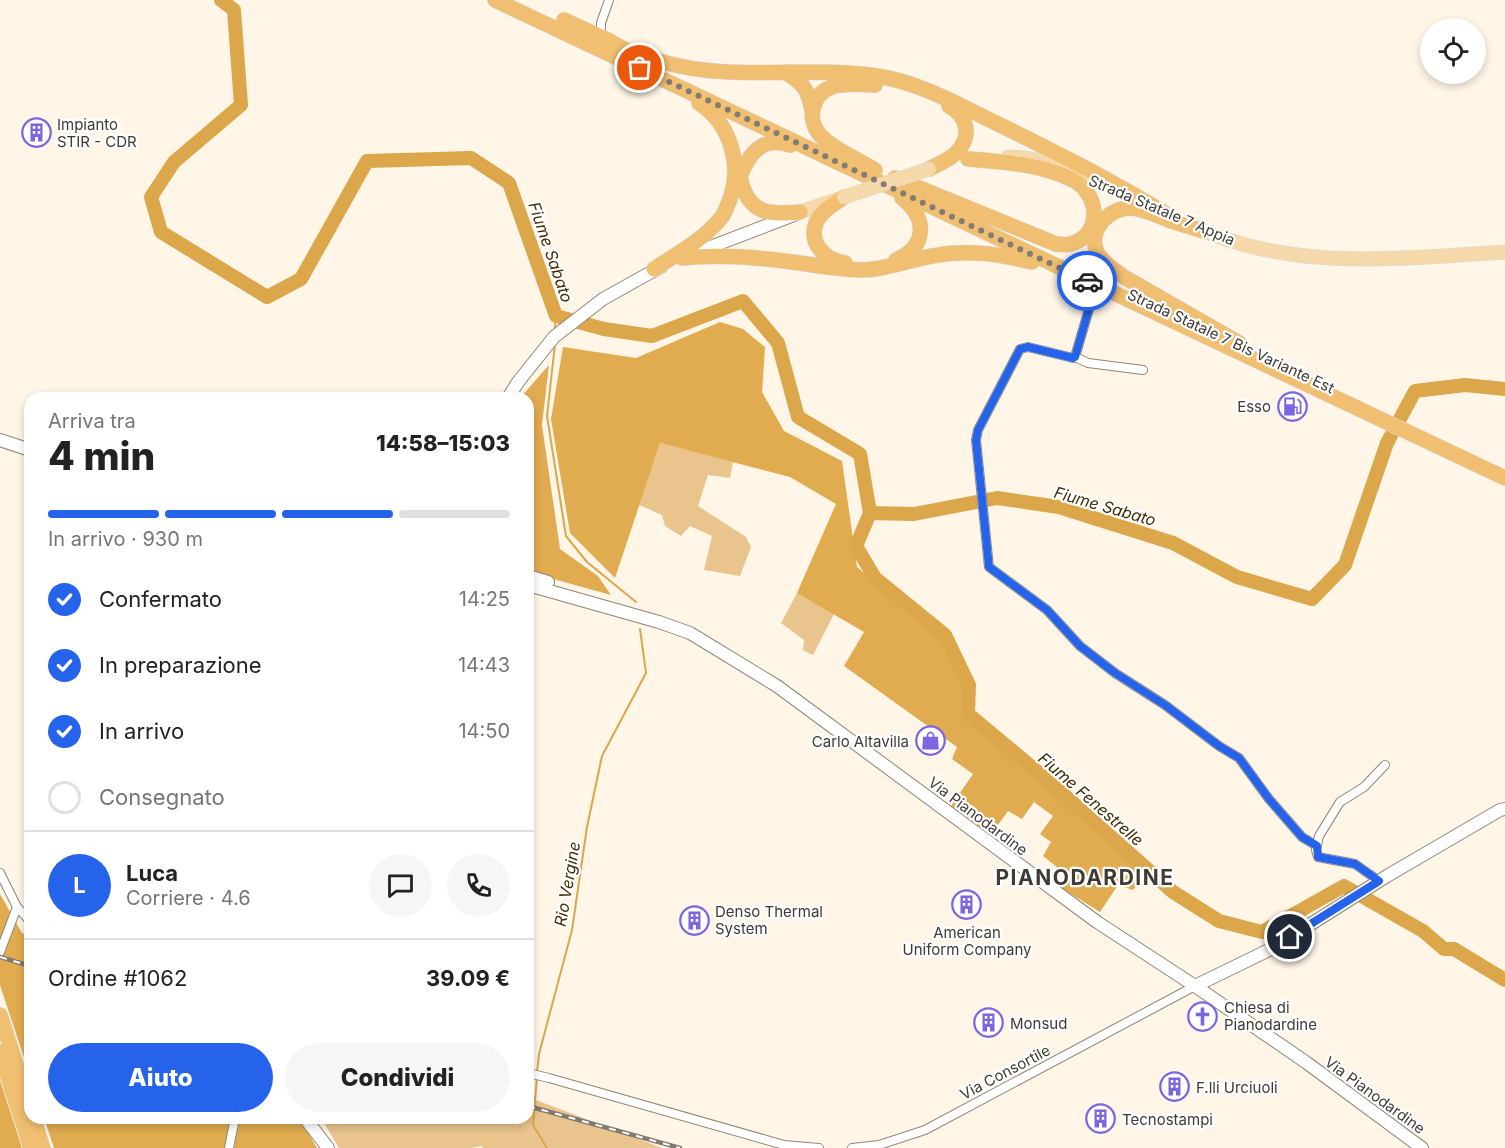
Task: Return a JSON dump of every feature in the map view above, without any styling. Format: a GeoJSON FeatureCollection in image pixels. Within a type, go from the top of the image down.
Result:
{"type":"FeatureCollection","features":[{"type":"Feature","properties":{"kind":"highway"},"geometry":{"type":"LineString","coordinates":[[495,0],[832,160]]}},
{"type":"Feature","properties":{"kind":"highway"},"geometry":{"type":"LineString","coordinates":[[519,0],[646,57],[685,69],[736,73],[844,73],[878,76],[908,84],[957,104],[1059,154],[1112,181],[1166,214]]}},
{"type":"Feature","properties":{"kind":"highway","name":"Strada Statale 7 Bis Variante Est"},"geometry":{"type":"LineString","coordinates":[[601,37],[1072,274],[1505,470]]}},
{"type":"Feature","properties":{"kind":"highway"},"geometry":{"type":"LineString","coordinates":[[640,68],[711,111],[730,142],[735,162],[733,188],[723,216],[707,234],[647,272]]}},
{"type":"Feature","properties":{"kind":"highway"},"geometry":{"type":"LineString","coordinates":[[785,72],[800,81],[809,94],[812,120],[819,134],[914,208],[920,218],[921,231],[914,247],[907,254],[888,262],[851,264],[830,259],[821,252],[816,243],[816,222],[824,212],[844,197]]}},
{"type":"Feature","properties":{"kind":"highway"},"geometry":{"type":"LineString","coordinates":[[812,110],[821,91],[830,86],[846,84],[885,85],[941,102],[962,116],[967,127],[966,137],[954,155],[929,169]]}},
{"type":"Feature","properties":{"kind":"highway"},"geometry":{"type":"LineString","coordinates":[[800,212],[775,214],[764,212],[747,197],[740,177],[751,154],[770,142],[783,143],[872,174]]}},
{"type":"Feature","properties":{"kind":"highway"},"geometry":{"type":"LineString","coordinates":[[895,178],[1056,244],[1070,244],[1089,230],[1095,210],[1092,199],[1087,189],[1074,181],[1053,172],[1016,163],[968,159]]}},
{"type":"Feature","properties":{"kind":"highway","name":"Strada Statale 7 Bis Variante Est"},"geometry":{"type":"LineString","coordinates":[[872,174],[895,178],[1079,269],[1242,345],[1366,409]]}},
{"type":"Feature","properties":{"kind":"highway"},"geometry":{"type":"LineString","coordinates":[[1206,232],[1143,211],[1125,208],[1107,216],[1101,223],[1096,232],[1097,252],[1108,266],[1124,277],[1242,345]]}},
{"type":"Feature","properties":{"kind":"highway"},"geometry":{"type":"LineString","coordinates":[[682,258],[733,255],[864,270],[893,266],[943,254],[978,252],[1038,263],[1072,274]]}},
{"type":"Feature","properties":{"kind":"highway","name":"Strada Statale 7 Bis Variante Est"},"geometry":{"type":"LineString","coordinates":[[1418,432],[1505,478]]}},
{"type":"Feature","properties":{"kind":"highway"},"geometry":{"type":"LineString","coordinates":[[0,1015],[24,1089]]}},
{"type":"Feature","properties":{"kind":"highway"},"geometry":{"type":"LineString","coordinates":[[0,1052],[31,1148]]}},
{"type":"Feature","properties":{"kind":"highway"},"geometry":{"type":"LineString","coordinates":[[35,1124],[43,1148]]}},
{"type":"Feature","properties":{"kind":"main road","name":"Strada Statale 7 Appia"},"geometry":{"type":"LineString","coordinates":[[800,212],[929,169],[968,159],[1019,157],[1054,164],[1206,232],[1255,248],[1297,257],[1381,259],[1505,252]]}},
{"type":"Feature","properties":{"kind":"street"},"geometry":{"type":"LineString","coordinates":[[601,37],[601,23],[609,0]]}},
{"type":"Feature","properties":{"kind":"street"},"geometry":{"type":"LineString","coordinates":[[512,392],[554,337],[603,299],[647,272],[800,212]]}},
{"type":"Feature","properties":{"kind":"street"},"geometry":{"type":"LineString","coordinates":[[1075,357],[1096,285]]}},
{"type":"Feature","properties":{"kind":"street"},"geometry":{"type":"LineString","coordinates":[[1143,370],[1088,363],[1075,357],[1028,347],[1020,349],[978,430],[976,440],[989,567],[1047,610],[1080,646],[1115,673],[1165,705],[1219,746],[1239,758],[1269,799],[1302,837],[1317,846]]}},
{"type":"Feature","properties":{"kind":"street"},"geometry":{"type":"LineString","coordinates":[[0,440],[24,448]]}},
{"type":"Feature","properties":{"kind":"street"},"geometry":{"type":"LineString","coordinates":[[534,578],[618,602],[658,622]]}},
{"type":"Feature","properties":{"kind":"street"},"geometry":{"type":"LineString","coordinates":[[534,587],[658,622]]}},
{"type":"Feature","properties":{"kind":"street"},"geometry":{"type":"LineString","coordinates":[[534,596],[623,619],[658,622]]}},
{"type":"Feature","properties":{"kind":"street","name":"Via Pianodardine"},"geometry":{"type":"LineString","coordinates":[[658,622],[690,633],[777,686],[1096,922],[1307,1063],[1422,1148]]}},
{"type":"Feature","properties":{"kind":"street"},"geometry":{"type":"LineString","coordinates":[[1379,881],[1355,864],[1318,857],[1317,846],[1319,836],[1340,802],[1364,787],[1385,765]]}},
{"type":"Feature","properties":{"kind":"street"},"geometry":{"type":"LineString","coordinates":[[1195,986],[1273,948],[1379,881],[1505,809]]}},
{"type":"Feature","properties":{"kind":"street"},"geometry":{"type":"LineString","coordinates":[[0,873],[17,907],[24,915]]}},
{"type":"Feature","properties":{"kind":"street"},"geometry":{"type":"LineString","coordinates":[[1,950],[17,907]]}},
{"type":"Feature","properties":{"kind":"street","name":"Via Consortile"},"geometry":{"type":"LineString","coordinates":[[852,1148],[879,1145],[925,1130],[1195,986]]}},
{"type":"Feature","properties":{"kind":"street"},"geometry":{"type":"LineString","coordinates":[[534,1074],[784,1145],[819,1148]]}},
{"type":"Feature","properties":{"kind":"street"},"geometry":{"type":"LineString","coordinates":[[229,1148],[234,1124]]}},
{"type":"Feature","properties":{"kind":"street"},"geometry":{"type":"LineString","coordinates":[[310,1124],[328,1148]]}},
{"type":"Feature","properties":{"kind":"shaded area"},"geometry":{"type":"Polygon","coordinates":[[[720,322],[743,329],[765,347],[762,392],[784,431],[842,461],[857,567],[942,638],[963,681],[965,714],[1146,876],[1133,890],[1118,885],[1100,912],[1060,887],[1067,875],[1043,856],[1051,842],[1040,834],[1053,816],[1034,802],[1022,819],[1008,811],[990,836],[951,806],[973,774],[952,759],[957,747],[844,666],[864,632],[797,593],[836,504],[790,477],[660,443],[615,578],[570,533],[551,419],[563,347],[636,358],[720,322]]]}},
{"type":"Feature","properties":{"kind":"shaded area"},"geometry":{"type":"Polygon","coordinates":[[[549,365],[542,425],[560,549],[598,576],[611,595],[534,574],[534,392],[525,392],[549,365]]]}},
{"type":"Feature","properties":{"kind":"shaded area"},"geometry":{"type":"Polygon","coordinates":[[[660,443],[733,462],[730,478],[708,475],[698,506],[746,537],[751,547],[740,576],[704,570],[712,536],[690,526],[681,536],[665,526],[662,515],[639,505],[660,443]]]}},
{"type":"Feature","properties":{"kind":"shaded area"},"geometry":{"type":"Polygon","coordinates":[[[797,593],[834,614],[813,655],[803,650],[804,640],[781,623],[797,593]]]}},
{"type":"Feature","properties":{"kind":"shaded area"},"geometry":{"type":"Polygon","coordinates":[[[0,894],[24,934],[24,1058],[0,985],[0,894]]]}},
{"type":"Feature","properties":{"kind":"shaded area"},"geometry":{"type":"Polygon","coordinates":[[[0,1080],[22,1148],[0,1148],[0,1080]]]}},
{"type":"Feature","properties":{"kind":"shaded area"},"geometry":{"type":"Polygon","coordinates":[[[534,1099],[662,1148],[483,1148],[482,1146],[472,1148],[339,1148],[325,1124],[534,1124],[534,1099]]]}},
{"type":"Feature","properties":{"kind":"shaded area"},"geometry":{"type":"Polygon","coordinates":[[[46,1124],[230,1124],[225,1148],[54,1148],[46,1124]]]}},
{"type":"Feature","properties":{"kind":"shaded area"},"geometry":{"type":"Polygon","coordinates":[[[238,1124],[303,1124],[317,1148],[234,1148],[238,1124]]]}},
{"type":"Feature","properties":{"kind":"waterway","name":"Fiume Sabato"},"geometry":{"type":"LineString","coordinates":[[221,0],[234,10],[241,105],[174,162],[151,197],[161,232],[267,297],[301,279],[367,161],[471,158],[509,183],[556,316],[604,329],[652,336],[743,301],[778,343],[798,417],[860,454],[870,513],[914,514],[997,498],[1059,507],[1173,543],[1237,577],[1312,599],[1345,565],[1387,443],[1415,391],[1465,385],[1505,389]]}},
{"type":"Feature","properties":{"kind":"waterway","name":"Rio Vergine"},"geometry":{"type":"LineString","coordinates":[[555,329],[556,316]]}},
{"type":"Feature","properties":{"kind":"waterway","name":"Rio Vergine"},"geometry":{"type":"LineString","coordinates":[[555,344],[547,416],[566,536],[587,562],[636,602]]}},
{"type":"Feature","properties":{"kind":"waterway","name":"Fiume Fenestrelle"},"geometry":{"type":"LineString","coordinates":[[870,513],[856,546],[875,578],[945,635],[969,685],[968,714],[1045,778],[1173,892],[1219,921],[1262,932],[1344,886],[1423,931],[1444,949],[1454,949],[1505,980]]}},
{"type":"Feature","properties":{"kind":"waterway","name":"Rio Vergine"},"geometry":{"type":"LineString","coordinates":[[537,1072],[539,1054],[572,930],[587,827],[602,756],[646,673],[640,629]]}},
{"type":"Feature","properties":{"kind":"waterway","name":"Rio Vergine"},"geometry":{"type":"LineString","coordinates":[[534,1113],[537,1077]]}},
{"type":"Feature","properties":{"kind":"waterway","name":"Rio Vergine"},"geometry":{"type":"LineString","coordinates":[[533,1124],[547,1148]]}},
{"type":"Feature","properties":{"kind":"railway"},"geometry":{"type":"LineString","coordinates":[[0,957],[24,964]]}},
{"type":"Feature","properties":{"kind":"railway"},"geometry":{"type":"LineString","coordinates":[[534,1108],[680,1148]]}},
{"type":"Feature","properties":{"kind":"way so far"},"geometry":{"type":"LineString","coordinates":[[640,68],[1087,281]]}},
{"type":"Feature","properties":{"kind":"place","name":"Impianto STIR - CDR"},"geometry":{"type":"Point","coordinates":[36,133]}},
{"type":"Feature","properties":{"kind":"place","name":"Esso"},"geometry":{"type":"Point","coordinates":[1292,406]}},
{"type":"Feature","properties":{"kind":"place","name":"Carlo Altavilla"},"geometry":{"type":"Point","coordinates":[930,741]}},
{"type":"Feature","properties":{"kind":"place","name":"American Uniform Company"},"geometry":{"type":"Point","coordinates":[967,905]}},
{"type":"Feature","properties":{"kind":"place","name":"Denso Thermal System"},"geometry":{"type":"Point","coordinates":[694,920]}},
{"type":"Feature","properties":{"kind":"place","name":"Chiesa di Pianodardine"},"geometry":{"type":"Point","coordinates":[1203,1016]}},
{"type":"Feature","properties":{"kind":"place","name":"Monsud"},"geometry":{"type":"Point","coordinates":[989,1023]}},
{"type":"Feature","properties":{"kind":"place","name":"F.lli Urciuoli"},"geometry":{"type":"Point","coordinates":[1175,1087]}},
{"type":"Feature","properties":{"kind":"place","name":"Tecnostampi"},"geometry":{"type":"Point","coordinates":[1101,1119]}},
{"type":"Feature","properties":{"kind":"district","name":"PIANODARDINE"},"geometry":{"type":"Point","coordinates":[1085,877]}},
{"type":"Feature","properties":{"kind":"route"},"geometry":{"type":"LineString","coordinates":[[1087,281],[1096,285],[1075,357],[1028,347],[1020,349],[980,423],[976,440],[989,567],[1047,610],[1080,646],[1115,673],[1165,705],[1219,746],[1239,758],[1269,799],[1302,837],[1317,846],[1318,857],[1355,864],[1379,881],[1290,937]]}}]}
